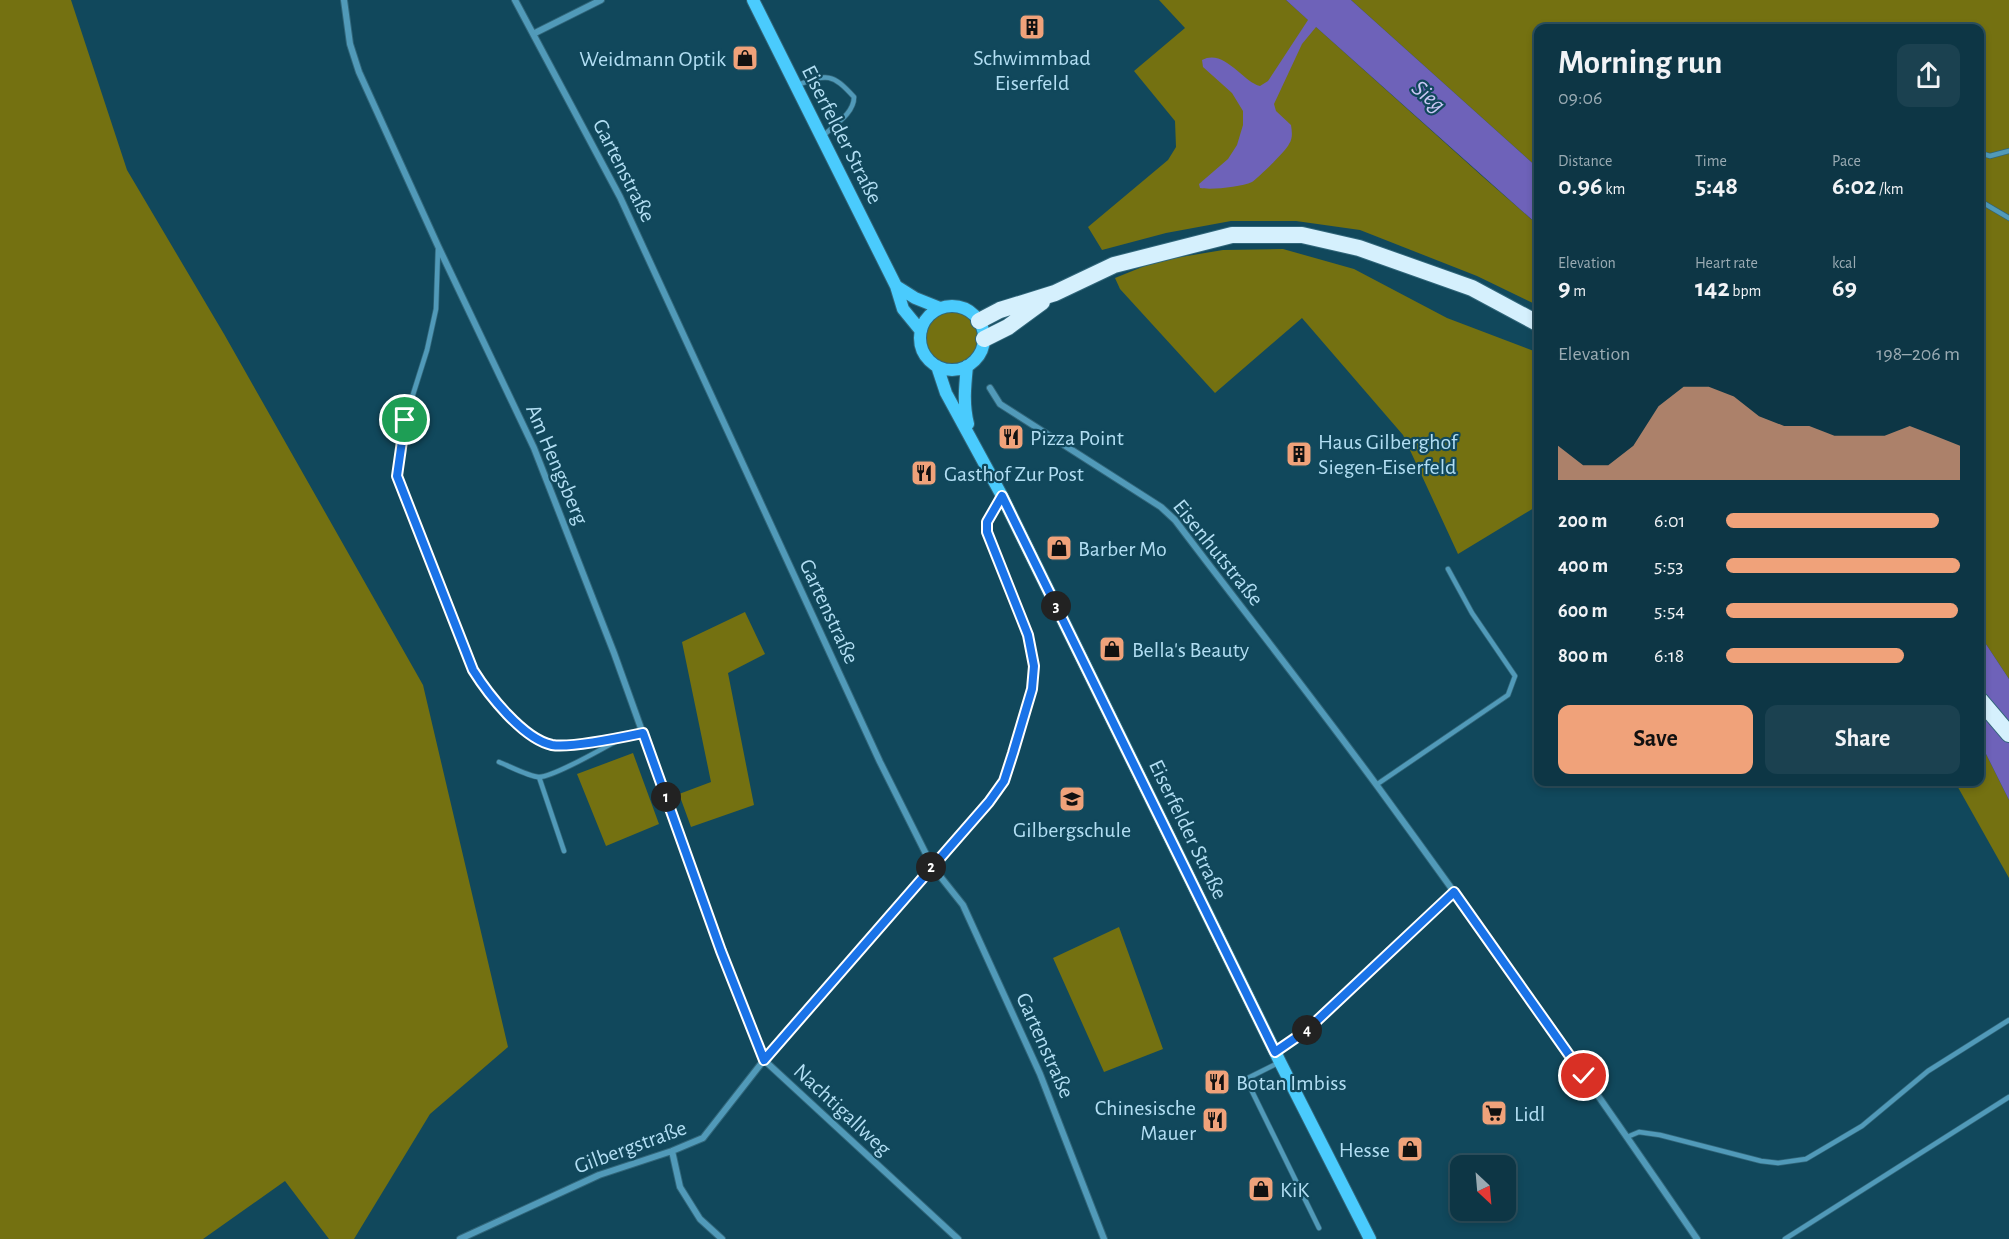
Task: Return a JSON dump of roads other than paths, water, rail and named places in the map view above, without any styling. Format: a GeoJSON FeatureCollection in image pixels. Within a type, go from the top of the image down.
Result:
{"type":"FeatureCollection","features":[{"type":"Feature","properties":{"kind":"highway"},"geometry":{"type":"LineString","coordinates":[[979,321],[1000,310],[1055,293],[1114,265],[1232,236],[1302,235],[1359,248],[1472,288],[1534,321]]}},
{"type":"Feature","properties":{"kind":"highway"},"geometry":{"type":"LineString","coordinates":[[984,339],[1008,327],[1055,293]]}},
{"type":"Feature","properties":{"kind":"highway"},"geometry":{"type":"LineString","coordinates":[[1984,705],[2009,734]]}},
{"type":"Feature","properties":{"kind":"main road","name":"Eiserfelder Straße"},"geometry":{"type":"LineString","coordinates":[[753,0],[896,286],[898,299],[903,309],[921,331],[920,341],[923,351],[937,366],[946,393],[1002,496],[1277,1057],[1370,1239]]}},
{"type":"Feature","properties":{"kind":"main road"},"geometry":{"type":"LineString","coordinates":[[896,286],[915,298],[940,308]]}},
{"type":"Feature","properties":{"kind":"main road"},"geometry":{"type":"LineString","coordinates":[[921,331],[924,321],[931,313],[940,308],[958,306],[966,309],[979,321],[984,339]]}},
{"type":"Feature","properties":{"kind":"main road","name":"Eiserfelder Straße"},"geometry":{"type":"LineString","coordinates":[[971,437],[964,410],[964,393],[968,366],[979,354],[984,339]]}},
{"type":"Feature","properties":{"kind":"main road"},"geometry":{"type":"LineString","coordinates":[[937,366],[947,369],[968,366]]}},
{"type":"Feature","properties":{"kind":"street","name":"Am Hengsberg"},"geometry":{"type":"LineString","coordinates":[[344,0],[350,44],[359,72],[534,448],[643,733],[721,951]]}},
{"type":"Feature","properties":{"kind":"street","name":"Gartenstraße"},"geometry":{"type":"LineString","coordinates":[[515,0],[620,197],[875,751],[932,866],[963,905],[1040,1074],[1104,1239]]}},
{"type":"Feature","properties":{"kind":"street"},"geometry":{"type":"LineString","coordinates":[[533,34],[600,0]]}},
{"type":"Feature","properties":{"kind":"street","name":"Eisenhutstraße"},"geometry":{"type":"LineString","coordinates":[[990,388],[1000,404],[1161,507],[1175,520],[1376,785],[1454,892],[1697,1239]]}},
{"type":"Feature","properties":{"kind":"street","name":"Gilbergstraße"},"geometry":{"type":"LineString","coordinates":[[460,1239],[599,1175],[672,1151],[703,1138],[764,1060],[989,802],[1004,781],[1032,689],[1034,666],[1028,635],[987,532],[987,522],[1002,496]]}},
{"type":"Feature","properties":{"kind":"street"},"geometry":{"type":"LineString","coordinates":[[1277,1057],[1454,892]]}},
{"type":"Feature","properties":{"kind":"street","name":"Nachtigallweg"},"geometry":{"type":"LineString","coordinates":[[721,951],[764,1060],[958,1239]]}},
{"type":"Feature","properties":{"kind":"street"},"geometry":{"type":"LineString","coordinates":[[672,1151],[680,1187],[700,1218],[722,1239]]}},
{"type":"Feature","properties":{"kind":"lane"},"geometry":{"type":"LineString","coordinates":[[795,86],[817,77],[826,77],[841,82],[854,97],[854,104],[850,111],[821,138]]}},
{"type":"Feature","properties":{"kind":"lane"},"geometry":{"type":"LineString","coordinates":[[1984,154],[1990,156],[2009,152]]}},
{"type":"Feature","properties":{"kind":"lane"},"geometry":{"type":"LineString","coordinates":[[1984,203],[2009,218]]}},
{"type":"Feature","properties":{"kind":"lane"},"geometry":{"type":"LineString","coordinates":[[438,246],[436,309],[427,350],[405,420],[397,476],[473,670],[486,690],[530,736],[541,741],[553,745],[623,738],[643,733]]}},
{"type":"Feature","properties":{"kind":"lane"},"geometry":{"type":"LineString","coordinates":[[1376,785],[1508,695],[1515,676],[1472,613],[1448,569]]}},
{"type":"Feature","properties":{"kind":"lane"},"geometry":{"type":"LineString","coordinates":[[500,762],[539,777],[593,754],[623,738]]}},
{"type":"Feature","properties":{"kind":"lane"},"geometry":{"type":"LineString","coordinates":[[539,777],[564,851]]}},
{"type":"Feature","properties":{"kind":"lane"},"geometry":{"type":"LineString","coordinates":[[1627,1137],[1639,1132],[1660,1135],[1761,1161],[1778,1163],[1806,1159],[1862,1126],[1928,1071],[2009,1020]]}},
{"type":"Feature","properties":{"kind":"lane"},"geometry":{"type":"LineString","coordinates":[[1277,1057],[1246,1079],[1319,1228]]}},
{"type":"Feature","properties":{"kind":"lane"},"geometry":{"type":"LineString","coordinates":[[1785,1239],[2009,1097]]}},
{"type":"Feature","properties":{"kind":"water","name":"Sieg"},"geometry":{"type":"Polygon","coordinates":[[[1286,0],[1351,0],[1534,165],[1534,222],[1316,27],[1302,44],[1274,104],[1276,111],[1291,125],[1292,137],[1287,147],[1252,182],[1226,188],[1200,188],[1199,184],[1228,159],[1237,145],[1243,125],[1243,111],[1232,93],[1203,67],[1202,60],[1218,58],[1260,86],[1268,81],[1308,20],[1286,0]]]}},
{"type":"Feature","properties":{"kind":"water"},"geometry":{"type":"Polygon","coordinates":[[[1984,641],[2009,679],[2009,800],[1984,750],[1984,641]]]}},
{"type":"Feature","properties":{"kind":"place","name":"Schwimmbad Eiserfeld"},"geometry":{"type":"Point","coordinates":[1032,27]}},
{"type":"Feature","properties":{"kind":"place","name":"Weidmann Optik"},"geometry":{"type":"Point","coordinates":[745,58]}},
{"type":"Feature","properties":{"kind":"place","name":"Pizza Point"},"geometry":{"type":"Point","coordinates":[1011,437]}},
{"type":"Feature","properties":{"kind":"place","name":"Haus Gilberghof Siegen-Eiserfeld"},"geometry":{"type":"Point","coordinates":[1299,454]}},
{"type":"Feature","properties":{"kind":"place","name":"Gasthof Zur Post"},"geometry":{"type":"Point","coordinates":[924,473]}},
{"type":"Feature","properties":{"kind":"place","name":"Barber Mo"},"geometry":{"type":"Point","coordinates":[1059,548]}},
{"type":"Feature","properties":{"kind":"place","name":"Bella's Beauty"},"geometry":{"type":"Point","coordinates":[1112,649]}},
{"type":"Feature","properties":{"kind":"place","name":"Gilbergschule"},"geometry":{"type":"Point","coordinates":[1072,799]}},
{"type":"Feature","properties":{"kind":"place","name":"Botan Imbiss"},"geometry":{"type":"Point","coordinates":[1217,1082]}},
{"type":"Feature","properties":{"kind":"place","name":"Lidl"},"geometry":{"type":"Point","coordinates":[1494,1113]}},
{"type":"Feature","properties":{"kind":"place","name":"Chinesische Mauer"},"geometry":{"type":"Point","coordinates":[1215,1120]}},
{"type":"Feature","properties":{"kind":"place","name":"Hesse"},"geometry":{"type":"Point","coordinates":[1410,1149]}},
{"type":"Feature","properties":{"kind":"place","name":"KiK"},"geometry":{"type":"Point","coordinates":[1261,1189]}}]}
